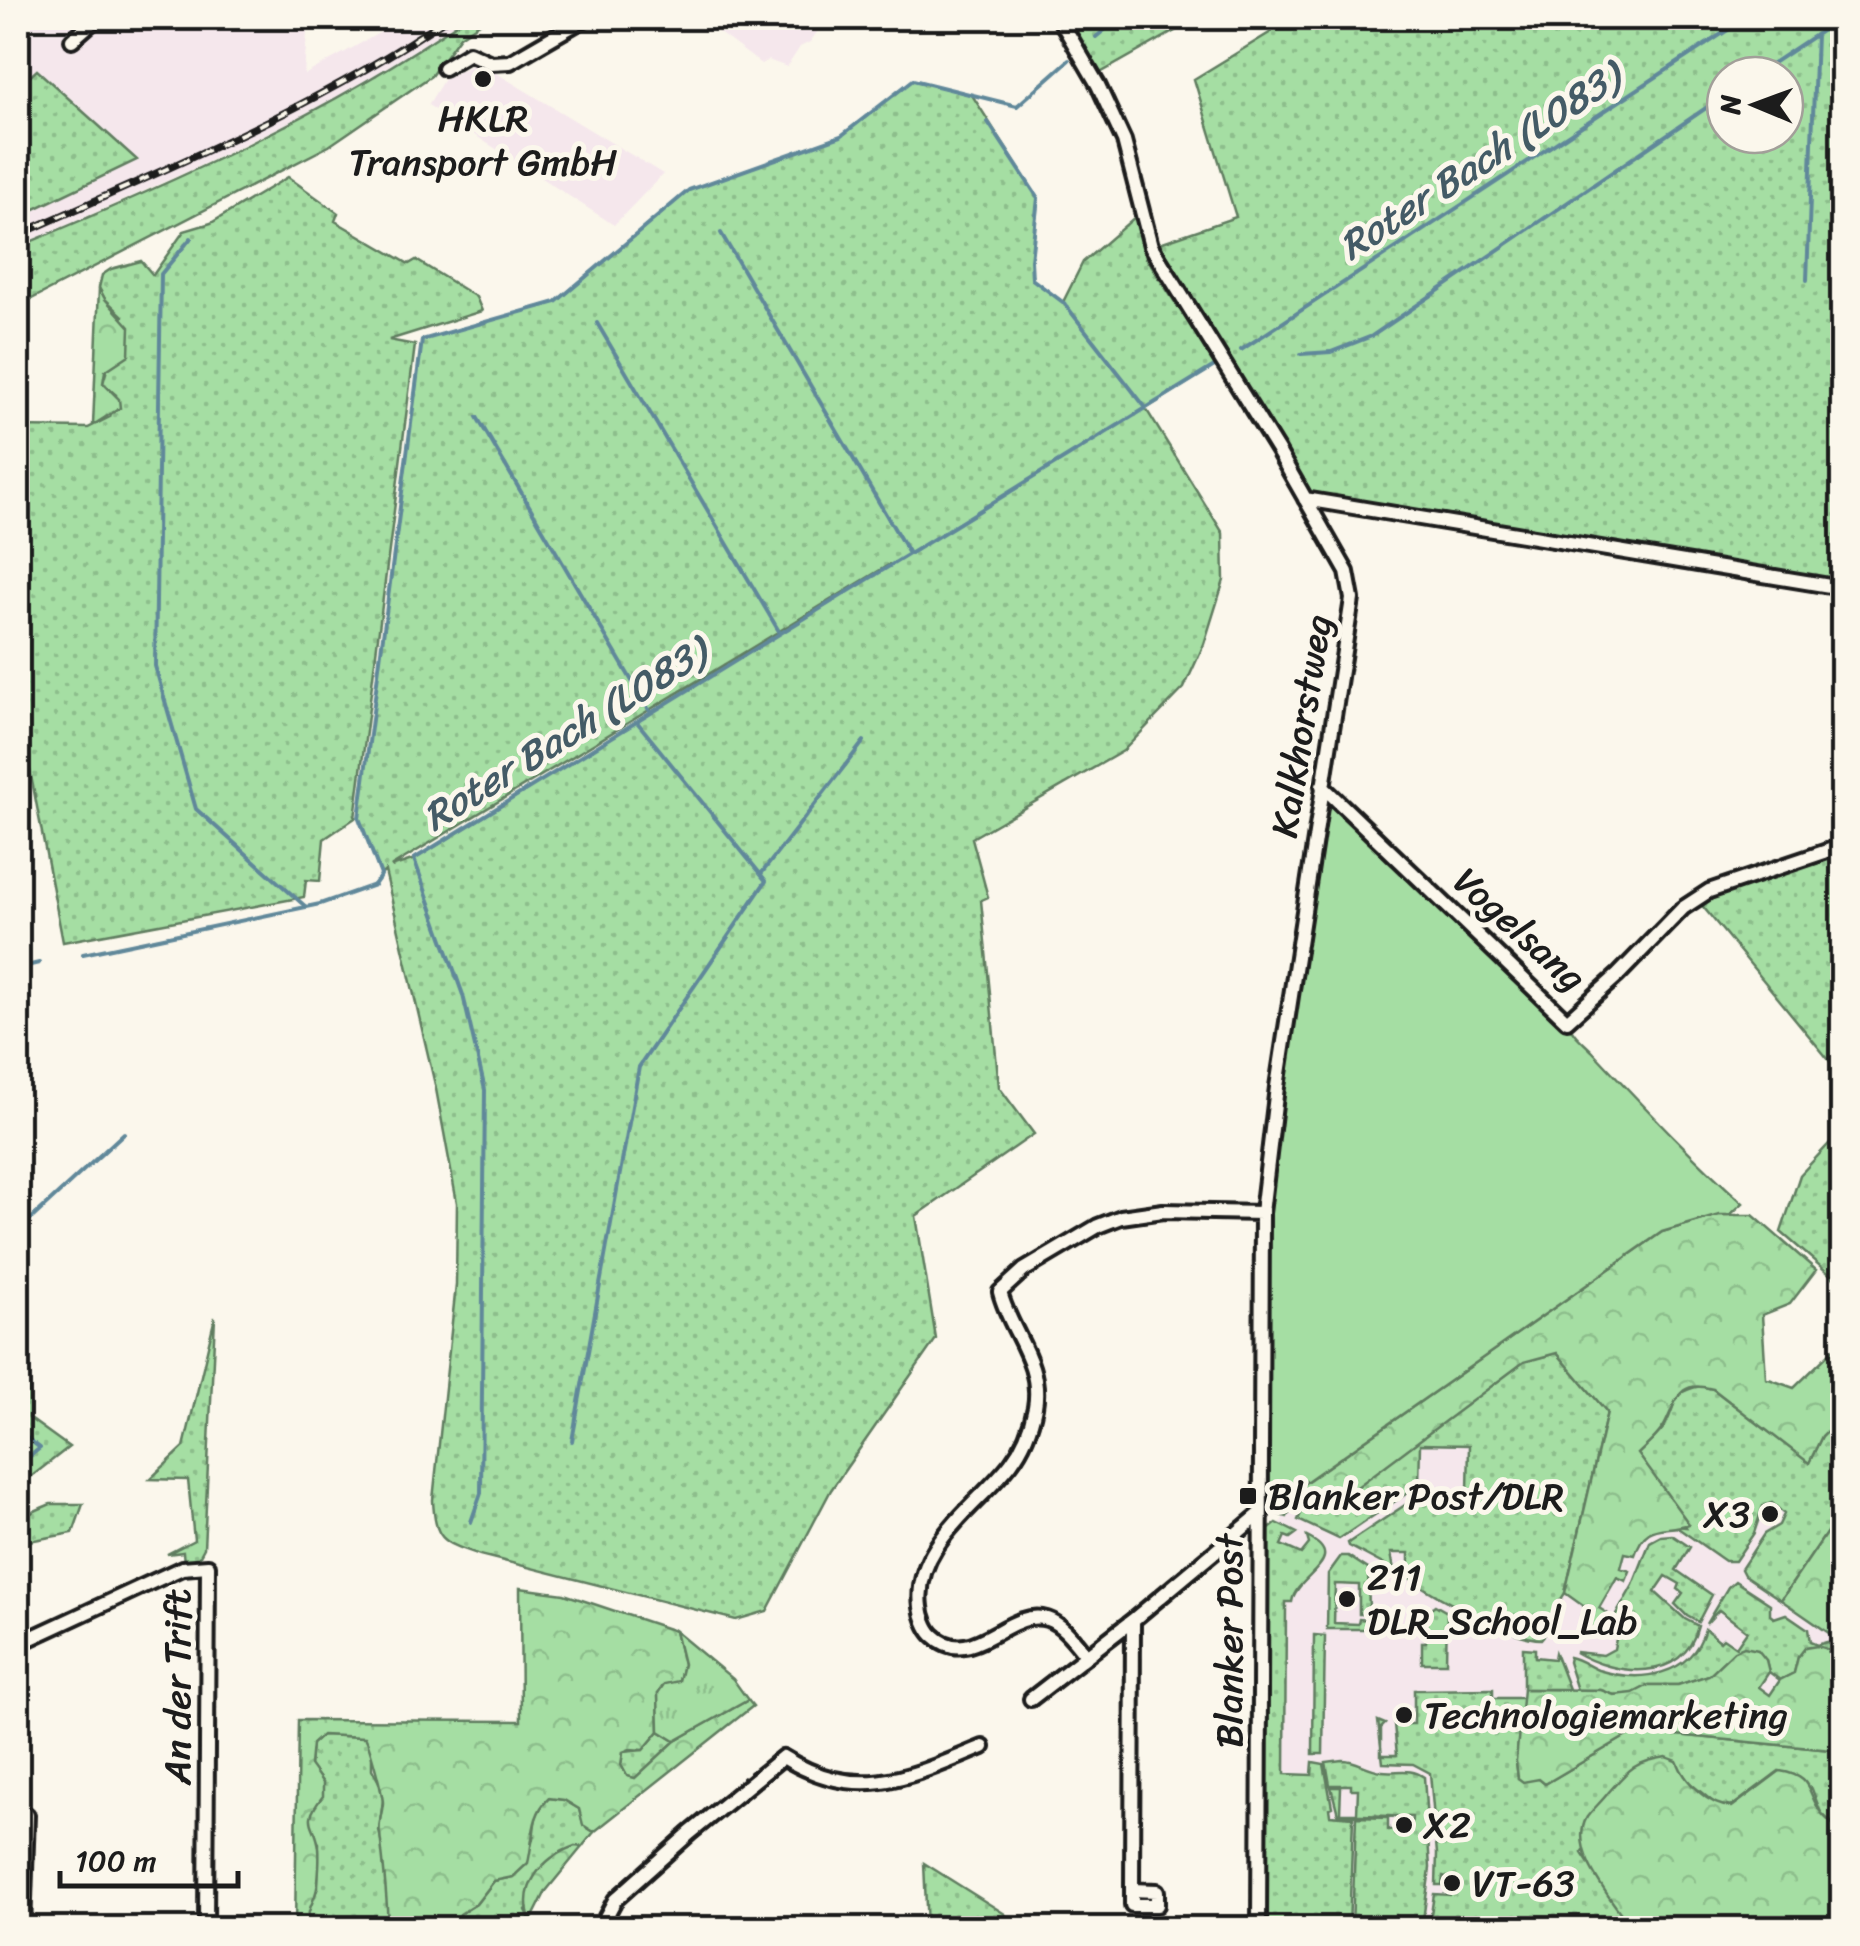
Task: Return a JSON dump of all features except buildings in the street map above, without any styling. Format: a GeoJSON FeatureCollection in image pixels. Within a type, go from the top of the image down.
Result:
{"type":"FeatureCollection","features":[{"type":"Feature","properties":{"kind":"street"},"geometry":{"type":"LineString","coordinates":[[72,40],[97,18]]}},
{"type":"Feature","properties":{"kind":"street"},"geometry":{"type":"LineString","coordinates":[[444,68],[469,53],[491,63],[510,62],[586,18]]}},
{"type":"Feature","properties":{"kind":"street","name":"Kalkhorstweg"},"geometry":{"type":"LineString","coordinates":[[1059,18],[1098,84],[1124,141],[1151,246],[1305,499],[1346,572],[1352,599],[1277,1087],[1262,1213],[1260,1514]]}},
{"type":"Feature","properties":{"kind":"street"},"geometry":{"type":"LineString","coordinates":[[1305,499],[1842,588]]}},
{"type":"Feature","properties":{"kind":"street","name":"Vogelsang"},"geometry":{"type":"LineString","coordinates":[[1322,786],[1567,1021],[1683,908],[1709,892],[1842,846]]}},
{"type":"Feature","properties":{"kind":"street"},"geometry":{"type":"LineString","coordinates":[[1086,1655],[1047,1619],[1019,1621],[982,1643],[963,1645],[947,1643],[932,1634],[922,1614],[919,1592],[925,1564],[938,1544],[1012,1462],[1027,1438],[1036,1403],[1034,1366],[1000,1292],[1024,1270],[1098,1226],[1121,1217],[1143,1211],[1262,1213]]}},
{"type":"Feature","properties":{"kind":"street","name":"Blanker Post"},"geometry":{"type":"LineString","coordinates":[[1031,1699],[1260,1514]]}},
{"type":"Feature","properties":{"kind":"street","name":"Blanker Post"},"geometry":{"type":"LineString","coordinates":[[1259,1928],[1260,1514]]}},
{"type":"Feature","properties":{"kind":"street","name":"An der Trift"},"geometry":{"type":"LineString","coordinates":[[18,1644],[182,1568],[208,1566],[206,1928]]}},
{"type":"Feature","properties":{"kind":"street"},"geometry":{"type":"LineString","coordinates":[[1132,1890],[1133,1620]]}},
{"type":"Feature","properties":{"kind":"street"},"geometry":{"type":"LineString","coordinates":[[600,1928],[615,1900],[783,1757],[833,1780],[856,1784],[907,1776],[982,1748]]}},
{"type":"Feature","properties":{"kind":"street"},"geometry":{"type":"LineString","coordinates":[[22,1928],[27,1815]]}},
{"type":"Feature","properties":{"kind":"shaded area"},"geometry":{"type":"Polygon","coordinates":[[[18,18],[308,18],[304,75],[406,18],[465,18],[412,55],[323,106],[18,247],[18,217],[137,160],[37,71],[18,87],[18,18]]]}},
{"type":"Feature","properties":{"kind":"shaded area"},"geometry":{"type":"Polygon","coordinates":[[[733,18],[814,18],[823,24],[787,67],[768,60],[761,64],[718,32],[733,18]]]}},
{"type":"Feature","properties":{"kind":"shaded area"},"geometry":{"type":"Polygon","coordinates":[[[478,62],[663,174],[614,225],[428,105],[444,79],[478,62]]]}},
{"type":"Feature","properties":{"kind":"shaded area"},"geometry":{"type":"Polygon","coordinates":[[[1535,1327],[1765,1432],[1842,1486],[1842,1751],[1635,1731],[1508,1928],[1274,1928],[1272,1544],[1291,1499],[1535,1327]]]}},
{"type":"Feature","properties":{"kind":"green space"},"geometry":{"type":"Polygon","coordinates":[[[465,18],[487,18],[460,36],[431,76],[329,146],[18,306],[18,247],[191,172],[304,116],[465,18]]]}},
{"type":"Feature","properties":{"kind":"green space"},"geometry":{"type":"Polygon","coordinates":[[[1059,18],[1198,18],[1093,77],[1059,18]]]}},
{"type":"Feature","properties":{"kind":"green space"},"geometry":{"type":"Polygon","coordinates":[[[1263,18],[1842,18],[1842,580],[1721,561],[1611,551],[1305,499],[1151,246],[1236,217],[1194,79],[1271,32],[1263,18]]]}},
{"type":"Feature","properties":{"kind":"green space"},"geometry":{"type":"Polygon","coordinates":[[[37,70],[137,160],[18,217],[18,87],[37,70]]]}},
{"type":"Feature","properties":{"kind":"green space"},"geometry":{"type":"Polygon","coordinates":[[[913,80],[972,95],[1038,198],[1032,279],[1063,302],[1083,262],[1136,216],[1146,258],[1216,365],[1146,409],[1223,533],[1224,580],[1204,644],[1184,688],[1123,751],[972,838],[988,897],[981,900],[999,1087],[1034,1134],[916,1216],[936,1339],[831,1490],[767,1611],[736,1620],[480,1555],[449,1543],[439,1532],[433,1500],[456,1285],[457,1203],[436,1089],[385,871],[381,875],[359,818],[422,340],[556,302],[689,190],[841,136],[913,80]],[[890,564],[391,867],[415,859],[890,564]]]}},
{"type":"Feature","properties":{"kind":"green space"},"geometry":{"type":"Polygon","coordinates":[[[288,177],[338,213],[335,221],[409,264],[416,260],[476,297],[482,311],[389,340],[415,345],[355,818],[324,839],[320,881],[306,880],[304,897],[63,942],[18,708],[18,427],[88,428],[110,417],[116,395],[103,383],[123,316],[99,288],[102,275],[141,261],[153,275],[184,231],[211,223],[288,177]]]}},
{"type":"Feature","properties":{"kind":"green space"},"geometry":{"type":"Polygon","coordinates":[[[99,288],[130,327],[129,355],[105,371],[103,383],[119,399],[120,408],[93,425],[99,288]]]}},
{"type":"Feature","properties":{"kind":"green space"},"geometry":{"type":"Polygon","coordinates":[[[1322,786],[1567,1021],[1666,1128],[1743,1203],[1730,1215],[1662,1232],[1260,1514],[1262,1213],[1322,786]]]}},
{"type":"Feature","properties":{"kind":"green space"},"geometry":{"type":"Polygon","coordinates":[[[1842,851],[1842,1076],[1700,903],[1842,851]]]}},
{"type":"Feature","properties":{"kind":"green space"},"geometry":{"type":"Polygon","coordinates":[[[1842,1130],[1842,1285],[1781,1232],[1800,1175],[1842,1130]]]}},
{"type":"Feature","properties":{"kind":"green space"},"geometry":{"type":"Polygon","coordinates":[[[1719,1215],[1753,1215],[1816,1270],[1790,1304],[1762,1315],[1766,1378],[1794,1388],[1842,1341],[1842,1416],[1822,1436],[1809,1463],[1713,1389],[1693,1387],[1681,1393],[1661,1431],[1638,1454],[1689,1524],[1650,1532],[1635,1555],[1625,1553],[1621,1568],[1630,1571],[1626,1581],[1617,1577],[1599,1608],[1607,1613],[1594,1631],[1581,1616],[1586,1608],[1565,1593],[1607,1412],[1557,1353],[1524,1362],[1329,1508],[1320,1506],[1307,1488],[1291,1499],[1283,1516],[1270,1511],[1662,1232],[1719,1215]]]}},
{"type":"Feature","properties":{"kind":"green space"},"geometry":{"type":"Polygon","coordinates":[[[18,1263],[29,1265],[29,1418],[69,1447],[18,1487],[18,1263]]]}},
{"type":"Feature","properties":{"kind":"green space"},"geometry":{"type":"Polygon","coordinates":[[[215,1317],[204,1548],[198,1559],[184,1563],[183,1552],[167,1554],[194,1540],[188,1480],[150,1479],[184,1447],[215,1317]]]}},
{"type":"Feature","properties":{"kind":"green space"},"geometry":{"type":"Polygon","coordinates":[[[1557,1353],[1607,1412],[1565,1593],[1546,1623],[1551,1627],[1541,1639],[1511,1632],[1421,1586],[1409,1578],[1409,1553],[1391,1553],[1394,1570],[1349,1546],[1348,1543],[1426,1491],[1468,1492],[1469,1445],[1420,1444],[1419,1485],[1339,1539],[1298,1520],[1302,1511],[1292,1507],[1284,1516],[1291,1499],[1307,1487],[1319,1506],[1329,1507],[1524,1361],[1557,1353]]]}},
{"type":"Feature","properties":{"kind":"green space"},"geometry":{"type":"Polygon","coordinates":[[[1701,1386],[1713,1389],[1809,1462],[1822,1436],[1842,1416],[1842,1510],[1781,1600],[1741,1569],[1764,1534],[1779,1525],[1784,1514],[1772,1503],[1763,1506],[1754,1533],[1735,1561],[1725,1561],[1675,1526],[1686,1527],[1638,1454],[1663,1428],[1679,1395],[1701,1386]]]}},
{"type":"Feature","properties":{"kind":"green space"},"geometry":{"type":"Polygon","coordinates":[[[51,1504],[83,1504],[73,1533],[18,1543],[19,1527],[25,1517],[51,1504]]]}},
{"type":"Feature","properties":{"kind":"green space"},"geometry":{"type":"Polygon","coordinates":[[[1842,1510],[1842,1642],[1781,1600],[1842,1510]]]}},
{"type":"Feature","properties":{"kind":"green space"},"geometry":{"type":"Polygon","coordinates":[[[1277,1523],[1297,1533],[1290,1538],[1285,1536],[1281,1545],[1301,1554],[1309,1544],[1307,1537],[1324,1553],[1318,1568],[1295,1593],[1292,1602],[1286,1602],[1285,1774],[1312,1775],[1313,1762],[1324,1764],[1330,1815],[1353,1817],[1349,1928],[1266,1928],[1265,1552],[1267,1531],[1277,1523]]]}},
{"type":"Feature","properties":{"kind":"green space"},"geometry":{"type":"Polygon","coordinates":[[[1672,1535],[1690,1547],[1676,1570],[1712,1595],[1698,1622],[1675,1604],[1683,1593],[1678,1589],[1680,1584],[1666,1576],[1655,1592],[1698,1626],[1690,1645],[1679,1658],[1646,1670],[1609,1666],[1575,1652],[1603,1655],[1614,1649],[1612,1622],[1633,1585],[1650,1542],[1672,1535]]]}},
{"type":"Feature","properties":{"kind":"green space"},"geometry":{"type":"Polygon","coordinates":[[[1341,1556],[1348,1556],[1368,1569],[1369,1614],[1359,1614],[1359,1585],[1335,1584],[1334,1623],[1358,1624],[1359,1619],[1369,1620],[1369,1629],[1327,1629],[1328,1574],[1341,1556]]]}},
{"type":"Feature","properties":{"kind":"green space"},"geometry":{"type":"Polygon","coordinates":[[[1735,1581],[1770,1604],[1770,1615],[1774,1618],[1786,1614],[1808,1629],[1810,1642],[1827,1642],[1842,1653],[1842,1667],[1798,1657],[1794,1673],[1780,1680],[1769,1672],[1766,1660],[1734,1652],[1709,1675],[1678,1685],[1649,1685],[1633,1694],[1614,1695],[1601,1690],[1577,1690],[1569,1657],[1614,1674],[1647,1675],[1676,1666],[1688,1657],[1705,1629],[1736,1647],[1747,1631],[1719,1610],[1706,1624],[1735,1581]]]}},
{"type":"Feature","properties":{"kind":"green space"},"geometry":{"type":"Polygon","coordinates":[[[520,1588],[564,1594],[675,1631],[683,1664],[679,1681],[658,1693],[659,1731],[643,1750],[623,1752],[621,1765],[627,1776],[635,1778],[675,1741],[748,1700],[753,1706],[594,1832],[583,1825],[579,1809],[564,1800],[549,1798],[536,1820],[528,1863],[513,1877],[494,1881],[476,1904],[460,1914],[457,1928],[388,1928],[380,1830],[383,1803],[370,1748],[365,1737],[322,1735],[312,1744],[310,1765],[323,1783],[323,1796],[311,1818],[319,1848],[317,1888],[308,1928],[295,1928],[298,1720],[521,1721],[520,1588]]]}},
{"type":"Feature","properties":{"kind":"green space"},"geometry":{"type":"Polygon","coordinates":[[[1435,1605],[1447,1612],[1446,1663],[1422,1663],[1427,1611],[1435,1605]]]}},
{"type":"Feature","properties":{"kind":"green space"},"geometry":{"type":"Polygon","coordinates":[[[675,1631],[733,1679],[748,1700],[675,1741],[659,1731],[658,1693],[664,1684],[679,1681],[683,1664],[675,1631]]]}},
{"type":"Feature","properties":{"kind":"green space"},"geometry":{"type":"Polygon","coordinates":[[[1314,1635],[1325,1636],[1323,1754],[1313,1754],[1314,1635]]]}},
{"type":"Feature","properties":{"kind":"green space"},"geometry":{"type":"Polygon","coordinates":[[[1744,1647],[1758,1650],[1766,1660],[1769,1672],[1759,1687],[1770,1695],[1780,1680],[1794,1673],[1805,1648],[1827,1649],[1842,1667],[1842,1751],[1635,1731],[1545,1784],[1539,1779],[1523,1782],[1518,1778],[1523,1689],[1601,1690],[1614,1695],[1633,1693],[1649,1685],[1678,1685],[1709,1675],[1734,1651],[1744,1647]]]}},
{"type":"Feature","properties":{"kind":"green space"},"geometry":{"type":"Polygon","coordinates":[[[1523,1648],[1535,1649],[1535,1657],[1554,1659],[1555,1653],[1569,1689],[1523,1689],[1523,1648]]]}},
{"type":"Feature","properties":{"kind":"green space"},"geometry":{"type":"Polygon","coordinates":[[[1493,1689],[1493,1698],[1523,1698],[1516,1761],[1518,1778],[1539,1779],[1545,1784],[1635,1731],[1842,1751],[1842,1832],[1821,1813],[1812,1789],[1779,1771],[1731,1807],[1719,1807],[1683,1777],[1582,1853],[1631,1928],[1429,1928],[1434,1894],[1450,1895],[1451,1888],[1458,1883],[1443,1876],[1442,1885],[1436,1885],[1430,1773],[1413,1764],[1383,1763],[1382,1755],[1397,1755],[1394,1724],[1414,1724],[1414,1690],[1493,1689]]]}},
{"type":"Feature","properties":{"kind":"green space"},"geometry":{"type":"Polygon","coordinates":[[[659,1731],[675,1741],[635,1779],[627,1776],[621,1765],[623,1752],[643,1750],[659,1731]]]}},
{"type":"Feature","properties":{"kind":"green space"},"geometry":{"type":"Polygon","coordinates":[[[322,1735],[365,1737],[372,1747],[372,1769],[383,1800],[379,1830],[387,1868],[388,1928],[308,1928],[307,1911],[318,1888],[319,1843],[310,1829],[311,1810],[323,1783],[310,1766],[312,1744],[322,1735]]]}},
{"type":"Feature","properties":{"kind":"green space"},"geometry":{"type":"Polygon","coordinates":[[[1666,1757],[1677,1761],[1699,1792],[1723,1806],[1732,1807],[1780,1771],[1805,1782],[1817,1807],[1842,1832],[1842,1928],[1631,1928],[1587,1860],[1582,1830],[1587,1817],[1627,1772],[1646,1761],[1666,1757]]]}},
{"type":"Feature","properties":{"kind":"green space"},"geometry":{"type":"Polygon","coordinates":[[[1342,1760],[1424,1777],[1430,1868],[1422,1928],[1352,1928],[1356,1817],[1388,1818],[1388,1830],[1411,1830],[1412,1817],[1338,1814],[1331,1787],[1341,1787],[1340,1813],[1357,1813],[1358,1789],[1330,1785],[1326,1762],[1342,1760]]]}},
{"type":"Feature","properties":{"kind":"green space"},"geometry":{"type":"Polygon","coordinates":[[[549,1798],[564,1800],[579,1809],[583,1825],[594,1832],[582,1847],[575,1846],[526,1910],[531,1921],[527,1928],[457,1928],[460,1914],[476,1904],[494,1881],[513,1877],[530,1849],[536,1817],[549,1798]]]}},
{"type":"Feature","properties":{"kind":"green space"},"geometry":{"type":"Polygon","coordinates":[[[575,1846],[582,1847],[546,1891],[531,1921],[527,1896],[536,1874],[553,1857],[575,1846]]]}},
{"type":"Feature","properties":{"kind":"green space"},"geometry":{"type":"Polygon","coordinates":[[[924,1863],[1005,1914],[1011,1928],[927,1928],[924,1863]]]}},
{"type":"Feature","properties":{"kind":"waterway"},"geometry":{"type":"LineString","coordinates":[[1096,37],[1119,18]]}},
{"type":"Feature","properties":{"kind":"waterway","name":"Roter Bach (L083)"},"geometry":{"type":"LineString","coordinates":[[1241,350],[1746,18]]}},
{"type":"Feature","properties":{"kind":"waterway"},"geometry":{"type":"LineString","coordinates":[[1785,55],[1841,18]]}},
{"type":"Feature","properties":{"kind":"waterway"},"geometry":{"type":"LineString","coordinates":[[1807,280],[1816,34]]}},
{"type":"Feature","properties":{"kind":"waterway"},"geometry":{"type":"LineString","coordinates":[[83,954],[320,904],[374,885],[381,875],[359,818],[422,340],[556,302],[689,190],[841,136],[913,80],[1017,106],[1069,60]]}},
{"type":"Feature","properties":{"kind":"waterway"},"geometry":{"type":"LineString","coordinates":[[1301,354],[1331,352],[1372,336],[1705,109]]}},
{"type":"Feature","properties":{"kind":"waterway"},"geometry":{"type":"LineString","coordinates":[[988,122],[1038,198],[1032,279],[1064,303],[1146,408]]}},
{"type":"Feature","properties":{"kind":"waterway"},"geometry":{"type":"LineString","coordinates":[[721,233],[908,552]]}},
{"type":"Feature","properties":{"kind":"waterway"},"geometry":{"type":"LineString","coordinates":[[191,238],[161,274],[155,666],[196,809],[306,907]]}},
{"type":"Feature","properties":{"kind":"waterway"},"geometry":{"type":"LineString","coordinates":[[597,323],[780,633]]}},
{"type":"Feature","properties":{"kind":"waterway","name":"Roter Bach (L083)"},"geometry":{"type":"LineString","coordinates":[[471,1522],[481,1493],[485,1090],[463,995],[414,859],[1216,365]]}},
{"type":"Feature","properties":{"kind":"waterway"},"geometry":{"type":"LineString","coordinates":[[477,417],[649,710]]}},
{"type":"Feature","properties":{"kind":"waterway"},"geometry":{"type":"LineString","coordinates":[[572,1441],[639,1067],[766,881],[637,722]]}},
{"type":"Feature","properties":{"kind":"waterway"},"geometry":{"type":"LineString","coordinates":[[761,874],[864,741]]}},
{"type":"Feature","properties":{"kind":"waterway"},"geometry":{"type":"LineString","coordinates":[[18,968],[39,963]]}},
{"type":"Feature","properties":{"kind":"waterway"},"geometry":{"type":"LineString","coordinates":[[18,1231],[124,1133]]}},
{"type":"Feature","properties":{"kind":"waterway"},"geometry":{"type":"LineString","coordinates":[[18,1431],[40,1448],[18,1466]]}},
{"type":"Feature","properties":{"kind":"railway"},"geometry":{"type":"LineString","coordinates":[[18,235],[292,109],[447,18]]}},
{"type":"Feature","properties":{"kind":"place","name":"HKLR Transport GmbH"},"geometry":{"type":"Point","coordinates":[483,79]}},
{"type":"Feature","properties":{"kind":"place","name":"Blanker Post/DLR"},"geometry":{"type":"Point","coordinates":[1248,1496]}},
{"type":"Feature","properties":{"kind":"place","name":"X3"},"geometry":{"type":"Point","coordinates":[1770,1514]}},
{"type":"Feature","properties":{"kind":"place","name":"211 DLR_School_Lab"},"geometry":{"type":"Point","coordinates":[1347,1599]}},
{"type":"Feature","properties":{"kind":"place","name":"Technologiemarketing"},"geometry":{"type":"Point","coordinates":[1404,1715]}},
{"type":"Feature","properties":{"kind":"place","name":"X2"},"geometry":{"type":"Point","coordinates":[1404,1825]}},
{"type":"Feature","properties":{"kind":"place","name":"VT-63"},"geometry":{"type":"Point","coordinates":[1452,1883]}}]}
